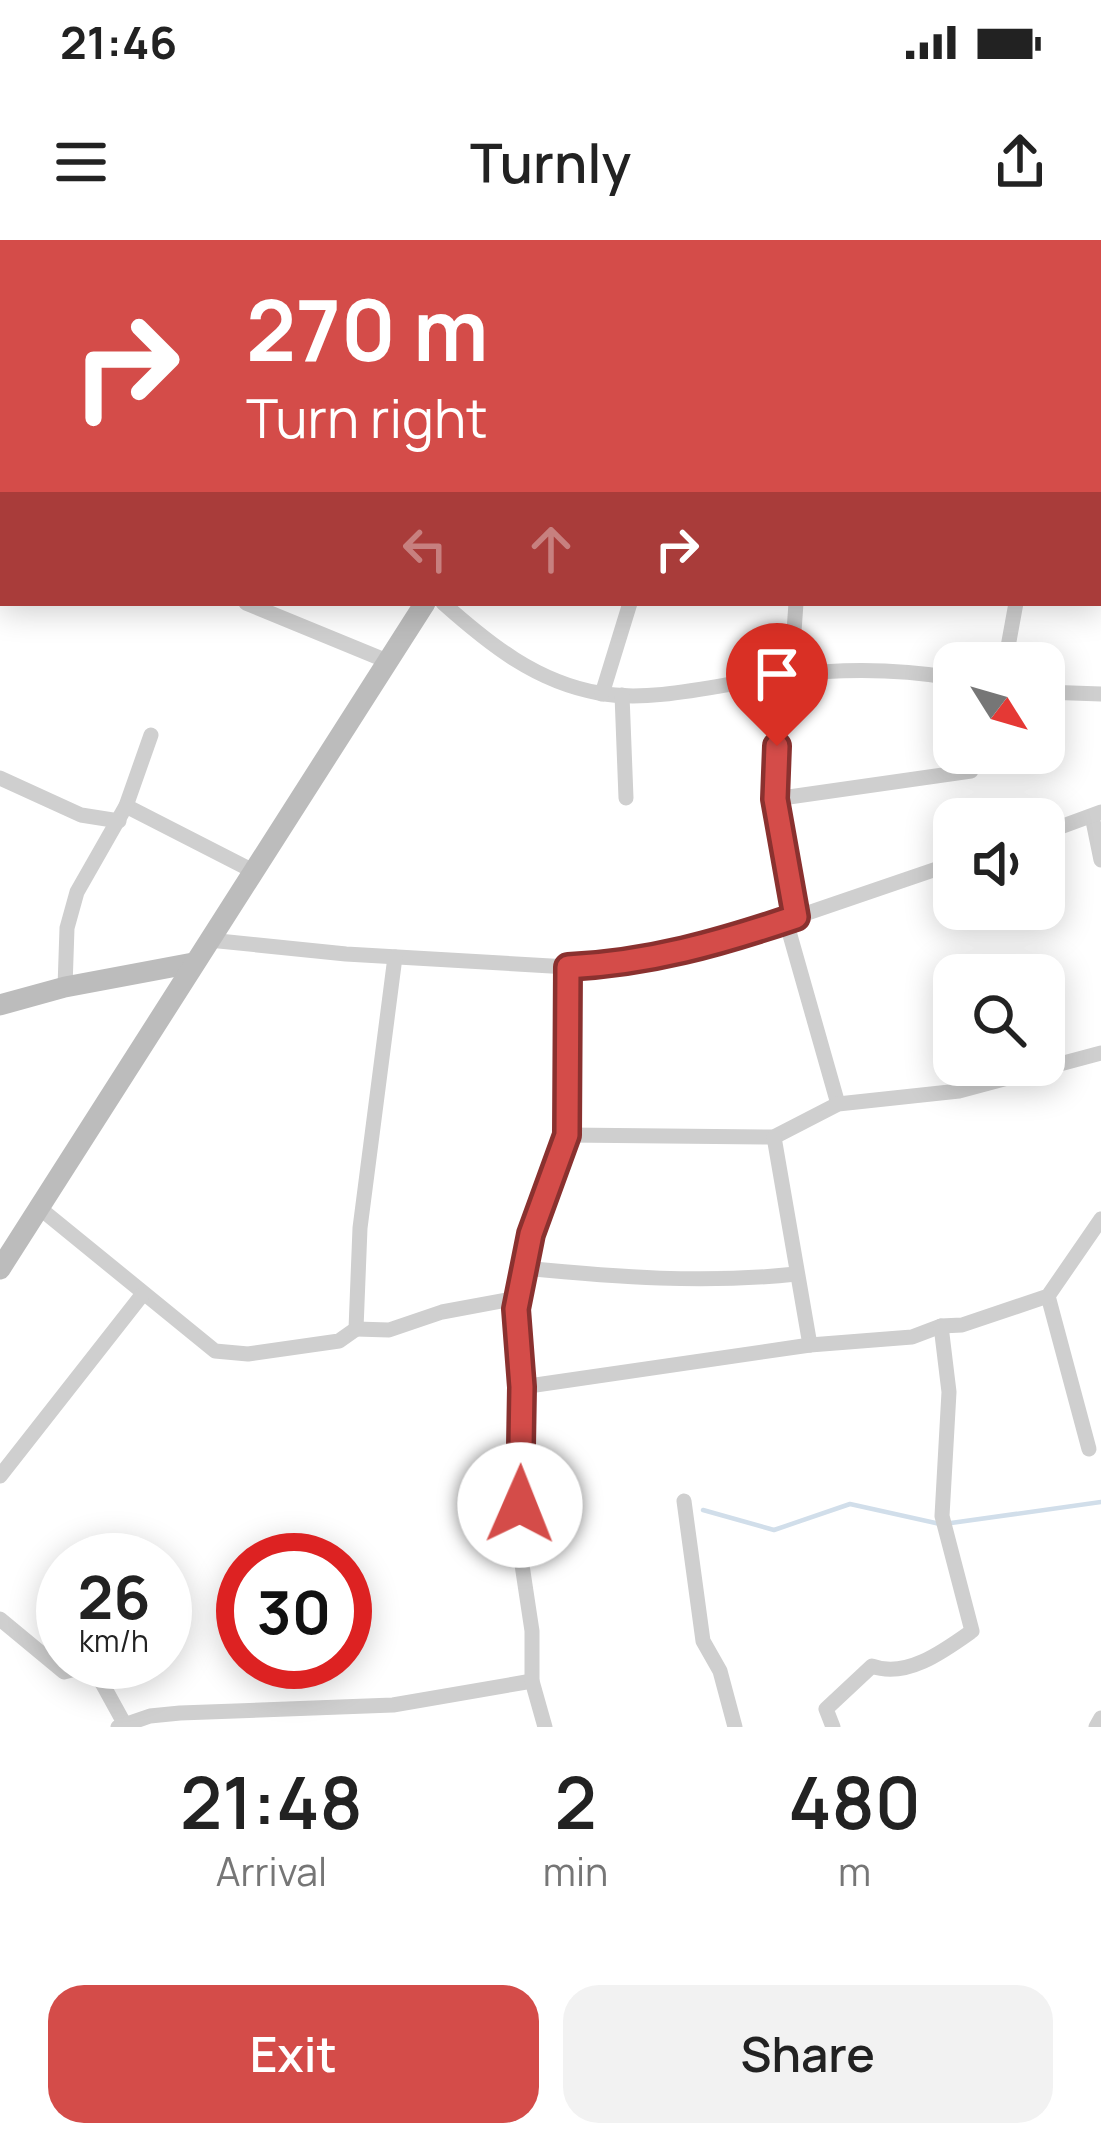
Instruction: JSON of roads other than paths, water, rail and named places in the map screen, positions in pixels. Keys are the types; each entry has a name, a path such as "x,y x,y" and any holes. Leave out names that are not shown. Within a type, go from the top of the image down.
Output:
{"main road":[{"path":"0,1269 423,606"},
{"path":"0,1005 64,987 193,963"}],"street":[{"path":"253,606 387,661"},
{"path":"446,606 518,664 602,694 679,691 790,674 872,669 933,676"},
{"path":"602,694 629,606"},
{"path":"796,606 790,674 779,721 775,799 791,919 838,1104"},
{"path":"1009,642 1015,606"},
{"path":"1065,693 1101,694"},
{"path":"622,694 626,798"},
{"path":"64,987 68,928 77,892 123,813 151,735"},
{"path":"775,799 950,774"},
{"path":"0,778 81,815 123,813 253,871"},
{"path":"1065,825 1096,814 1101,860"},
{"path":"209,940 568,967 651,960 717,944 933,870"},
{"path":"356,1328 360,1228 395,957"},
{"path":"545,1727 532,1682 532,1631 520,1545 518,1298 531,1234 567,1135 568,967"},
{"path":"567,1135 774,1137 838,1104 959,1091 1101,1053"},
{"path":"774,1137 810,1345"},
{"path":"37,1206 214,1351 227,1355 339,1341 356,1328 381,1331 442,1312 518,1298"},
{"path":"522,1387 810,1345 912,1337 941,1326 962,1325 1048,1296 1101,1219"},
{"path":"524,1268 649,1281 796,1274"},
{"path":"0,1476 142,1294"},
{"path":"1048,1296 1089,1449"},
{"path":"833,1727 826,1709 872,1666 893,1673 971,1631 941,1510 950,1392 941,1326"},
{"path":"684,1501 703,1641 720,1670 735,1727"},
{"path":"0,1619 64,1672 87,1666 102,1683 121,1725 150,1716 223,1709 393,1705 532,1682"},
{"path":"1096,1727 1101,1718"}],"waterway":[{"path":"951,1523 1101,1502"},
{"path":"703,1510 774,1530 850,1504 940,1524"}]}
